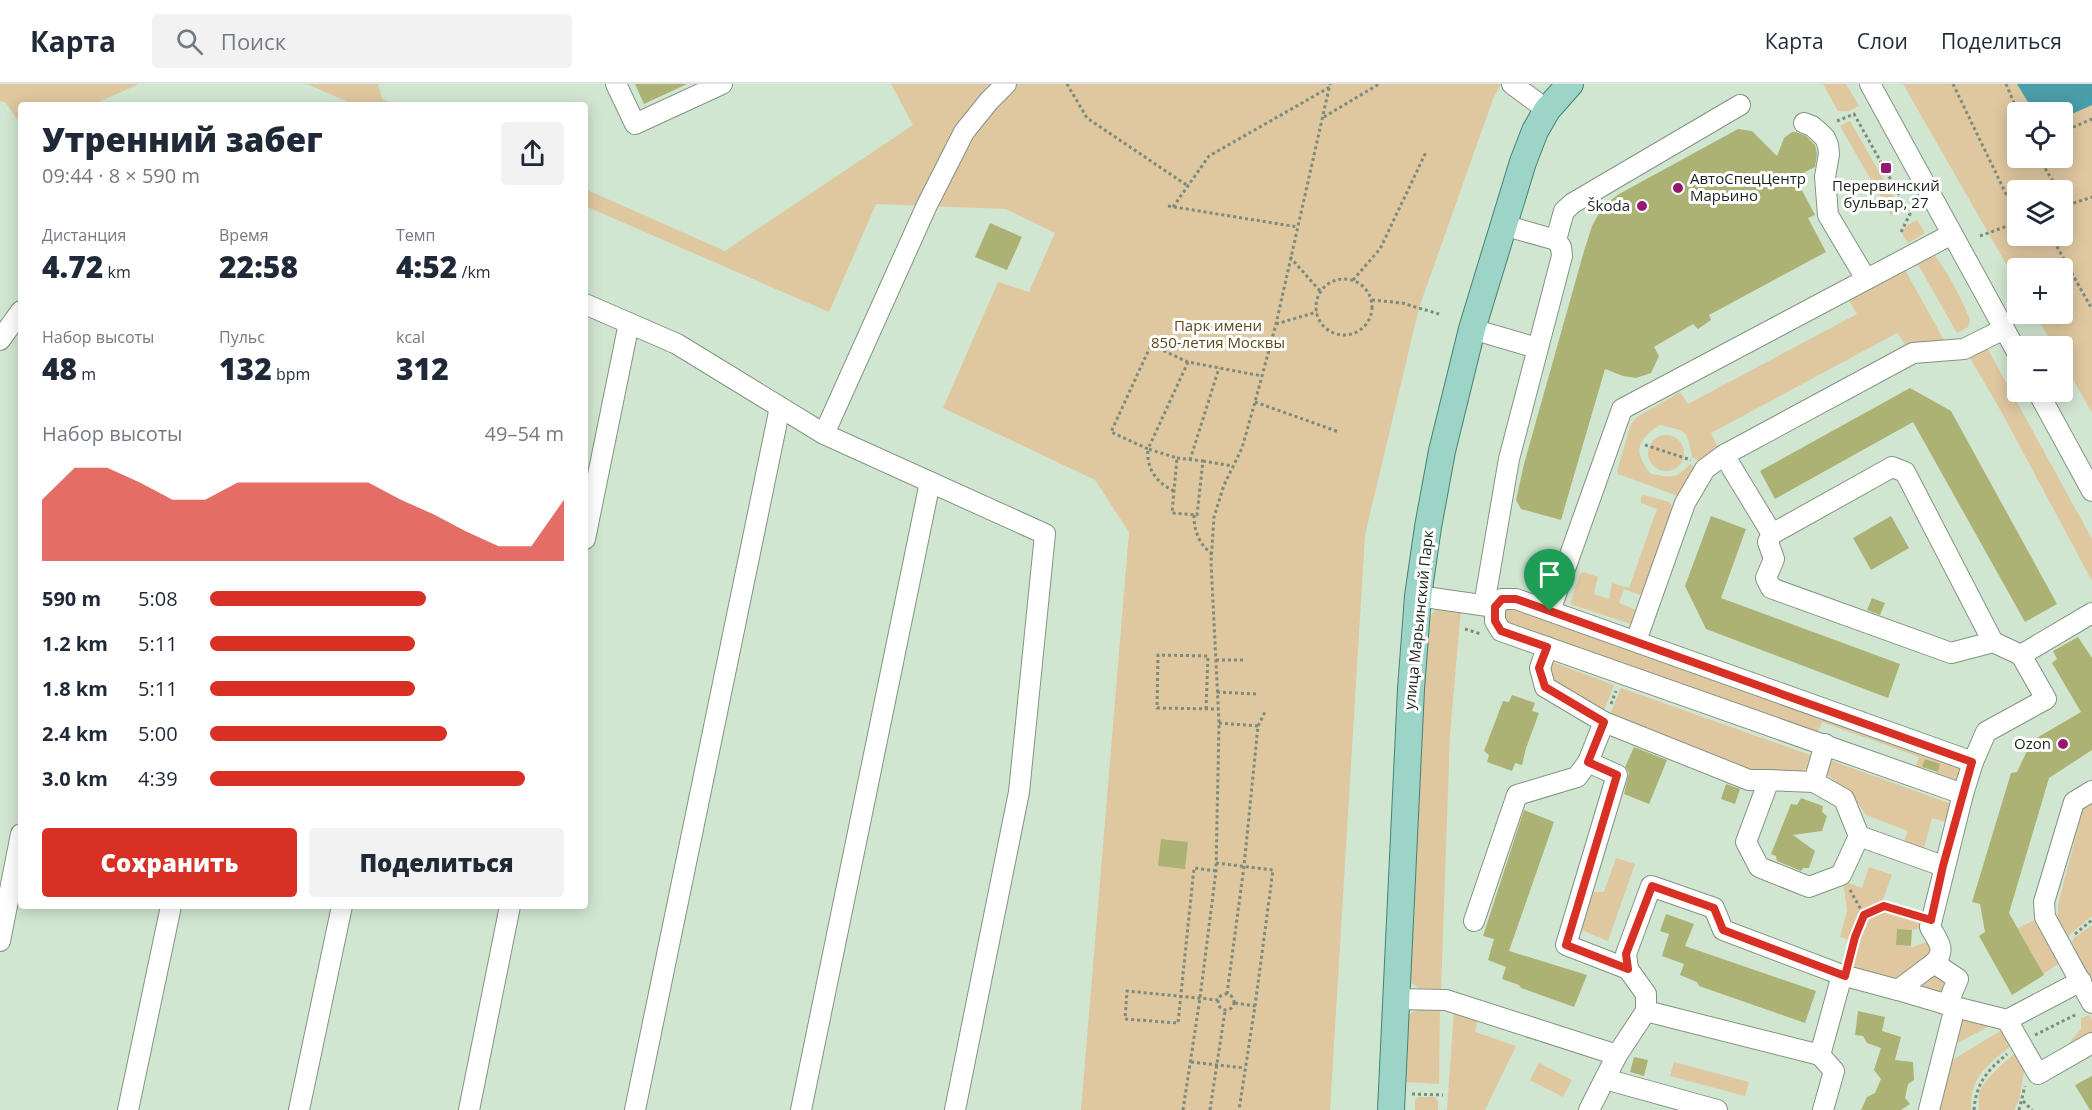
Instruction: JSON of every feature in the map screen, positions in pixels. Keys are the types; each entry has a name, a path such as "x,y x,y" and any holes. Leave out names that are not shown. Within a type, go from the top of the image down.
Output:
{"main road":[{"name":"улица Марьинский Парк","path":"1398,1102 1395,999 1411,689 1418,596 1428,527 1440,462 1472,329 1523,162 1535,131 1547,110 1570,84"}],"street":[{"path":"616,84 635,124 722,84"},
{"path":"824,434 927,205 964,132 1006,84"},
{"path":"1512,84 1547,110"},
{"path":"1870,84 2008,336"},
{"path":"1556,240 1564,211 1740,105"},
{"path":"1804,123 1819,132 1828,145 1829,154 1825,177 1828,215 1866,279"},
{"path":"1503,225 1556,240 1561,247 1562,256 1509,459 1489,606 1501,631 1963,794"},
{"path":"1550,611 1623,409 1952,234"},
{"path":"588,305 677,344 824,434 1045,534 1019,792 955,1110"},
{"path":"0,340 18,315"},
{"path":"588,524 629,323"},
{"path":"1472,329 1537,348"},
{"path":"1636,641 1685,503 1705,469 1724,455 1912,353 1964,349 2004,329"},
{"path":"2043,402 2092,491"},
{"path":"635,1110 780,407"},
{"path":"1724,455 1772,534"},
{"path":"1898,990 1940,957 1941,947 1930,927 1931,920 1943,866 1972,762 1986,732 2046,699 2021,655 1993,642 1905,472 1892,467 1772,534 1768,542 1774,559 1766,578 1771,588 1951,653 1993,642"},
{"path":"801,1110 930,482"},
{"path":"1418,596 1489,606 1502,599 1516,599 1972,762"},
{"path":"2021,655 2092,613"},
{"path":"1547,647 1539,668 1545,687 1604,722 1749,780 1769,780 1814,782 1844,800 1859,837 1842,875 1809,887 1759,867 1746,842 1769,780"},
{"path":"1474,921 1517,795 1577,777 1588,762 1604,722"},
{"path":"1814,782 1825,744"},
{"path":"1588,762 1617,775 1566,945 1628,969"},
{"path":"2092,791 2074,802 2043,902 2045,917 2092,1003"},
{"path":"1859,837 1943,866"},
{"path":"0,941 18,849"},
{"path":"1589,1110 1617,1055 1646,1011 1646,994 1628,969 1626,954 1652,886 1714,908 1723,930 1843,976 2007,1020 2080,981"},
{"path":"128,1110 170,909"},
{"path":"299,1110 341,909"},
{"path":"469,1110 509,909"},
{"path":"1929,1110 1958,979 1934,963"},
{"path":"1820,1055 1843,976"},
{"path":"1395,999 1446,1000 1617,1055"},
{"path":"1646,1011 1820,1055 1834,1071 1823,1110"},
{"path":"2007,1020 2038,1074 2092,1043"},
{"path":"1605,1079 1717,1110"}],"path":[{"path":"1067,84 1087,118 1188,186"},
{"path":"1324,117 1379,84"},
{"path":"1953,84 2007,195"},
{"path":"2006,84 2014,102"},
{"path":"1173,207 1209,156 1330,86"},
{"path":"1183,1110 1216,871 1219,723 1212,554 1214,517 1242,448 1276,324 1330,86"},
{"path":"1837,121 1854,114 1910,214 1901,232"},
{"path":"2073,127 2092,119"},
{"path":"1352,280 1380,249 1426,152"},
{"path":"2073,203 2092,197"},
{"path":"1168,206 1298,227"},
{"path":"1980,236 2007,226"},
{"path":"2057,246 2092,309"},
{"path":"1290,257 1321,292"},
{"path":"1352,280 1366,290 1371,300 1371,315 1367,323 1354,334 1336,335 1322,325 1317,312 1317,300 1321,292 1335,281 1352,280"},
{"path":"1371,300 1402,303 1439,314"},
{"path":"1276,324 1317,312"},
{"path":"1233,466 1177,459 1148,450 1111,432 1151,345 1188,362 1262,376"},
{"path":"1174,491 1163,486 1155,477 1149,466 1148,450 1188,362"},
{"path":"1190,460 1220,368"},
{"path":"1255,402 1339,432"},
{"path":"1645,445 1690,459 1705,469"},
{"path":"1177,459 1172,513 1194,515 1197,515 1203,461"},
{"path":"1194,515 1198,536 1203,546 1212,554"},
{"path":"1218,709 1156,708 1158,655 1208,656 1243,660"},
{"path":"1206,709 1208,656"},
{"path":"1218,692 1256,694"},
{"path":"1227,994 1244,866 1258,726 1265,712"},
{"path":"1219,723 1258,726"},
{"path":"1216,863 1273,870 1239,1110"},
{"path":"1216,871 1194,868 1182,996 1178,1023 1125,1018 1127,991 1182,996 1218,1000"},
{"path":"1842,875 1864,915"},
{"path":"1843,976 1864,915 1884,906 1931,920"},
{"path":"1227,994 1234,998 1235,1003 1233,1008 1225,1011 1220,1008 1218,1000 1221,995 1227,994"},
{"path":"1235,1003 1255,1006"},
{"path":"1210,1110 1225,1011"},
{"path":"1190,1062 1245,1068"},
{"path":"1398,1102 1443,1095"},
{"path":"2023,1101 2032,1110"}],"green space":[{"path":"0,84 139,84 99,102 18,102 18,121 6,103 0,101"},
{"path":"307,84 378,84 382,99 389,102 348,102"},
{"name":"Парк имени 850-летия Москвы","path":"891,84 1501,84 1493,99 1419,308 1365,535 1330,1110 1081,1110 1129,532 1095,480 943,408 998,282 1029,292 1055,233 1006,209 876,204 829,312 588,207 588,190 725,251 913,125"},
{"path":"1823,84 1846,84 1859,106 1849,111 1838,111"},
{"path":"1903,84 2092,84 2092,413 2073,380 2073,336 2048,336 2041,324 2073,324 2073,258 2007,258 2007,266"},
{"path":"1850,121 1901,210 1891,215 1840,126"},
{"path":"1917,220 1925,233 1908,243 1901,232"},
{"path":"1931,253 1947,274 1970,320 1968,327 1957,333 1916,261"},
{"path":"1904,268 1944,340 1906,345 1897,333 1711,433 1718,447 1717,451 1701,462 1692,457 1689,441 1684,433 1659,425 1642,442 1641,459 1651,474 1677,475 1690,464 1697,468 1678,496 1618,474 1631,424 1637,417 1680,392 1688,404 1857,314 1849,300"},
{"path":"1985,344 2007,384 2007,402 2017,402 2092,539 2092,581 2001,411 1966,351"},
{"path":"1666,435 1678,441 1684,453 1678,465 1666,471 1654,465 1648,453 1654,441"},
{"path":"1644,495 1669,502 1674,509 1647,593 1640,595 1624,589 1619,603 1639,611 1634,625 1570,604 1580,574 1584,572 1598,577 1594,594 1609,599 1612,583 1629,588 1657,509 1641,503 1641,497"},
{"path":"1508,603 1964,764 1956,786 1935,778 1940,765 1926,759 1920,772 1914,771 1919,757 1822,722 1816,735 1509,629 1499,612"},
{"path":"1440,608 1461,609 1450,734 1441,991 1422,990 1408,981 1409,894 1429,618 1434,611"},
{"path":"1549,661 1614,685 1603,714 1549,684"},
{"path":"1621,688 1813,756 1810,767 1798,772 1744,770 1609,716"},
{"path":"1832,761 1952,804 1946,822 1932,818 1923,852 1903,844 1908,831 1866,815 1851,793 1825,773 1828,762"},
{"path":"2092,800 2092,916 2068,936 2058,918 2058,905 2083,808"},
{"path":"1616,858 1635,864 1608,941 1574,927 1585,892 1604,892"},
{"path":"1869,867 1892,875 1882,902 1897,908 1894,911 1923,923 1924,928 1912,930 1896,945 1913,947 1929,941 1933,948 1930,957 1897,979 1849,968 1858,943 1840,937 1847,911 1843,881 1862,888"},
{"path":"2037,919 2059,961 2043,974 2018,928"},
{"path":"2092,925 2092,978 2088,977 2072,942"},
{"path":"1936,975 1949,980 1948,995 1917,987"},
{"path":"1422,1009 1440,1009 1439,1084 1404,1082 1407,1017 1412,1012"},
{"path":"1454,1011 1478,1019 1475,1032 1516,1046 1485,1110 1447,1110"},
{"path":"1960,1015 1997,1022 1952,1046"},
{"path":"2089,1015 2092,1020 2092,1035 2071,1046 2069,1043 2081,1029 2081,1018"},
{"path":"2005,1028 2014,1043 1983,1071 1974,1087 1971,1110 1935,1110 1949,1062"},
{"path":"2019,1050 2026,1061 2019,1100 2014,1110 1979,1110 1979,1095 1985,1083"},
{"path":"1674,1062 1749,1082 1745,1096 1670,1076"},
{"path":"1539,1063 1572,1080 1563,1097 1530,1080"},
{"path":"1418,1097 1435,1097 1438,1110 1415,1110 1415,1100"}],"water":[{"path":"2017,84 2092,84 2092,105 2073,114 2073,102 2028,102"}],"building":[{"path":"635,84 687,84 644,104"},
{"path":"1738,129 1752,131 1777,156 1784,138 1792,132 1806,136 1815,145 1817,154 1815,167 1795,177 1815,215 1808,218 1826,252 1709,315 1711,320 1698,329 1693,324 1654,347 1659,356 1651,373 1636,378 1605,369 1561,520 1521,509 1516,500 1524,464 1584,251 1592,226 1603,206 1619,194"},
{"path":"990,223 1022,237 1007,270 975,257"},
{"path":"1910,388 1951,411 2057,604 2025,622 1913,422 1775,499 1760,471"},
{"path":"1711,516 1746,529 1721,598 1900,664 1888,698 1706,629 1685,586"},
{"path":"1891,516 1909,548 1871,570 1853,538"},
{"path":"1872,598 1885,603 1880,615 1867,610"},
{"path":"2078,637 2092,658 2092,750 2049,778 2009,913 2044,975 2012,995 1979,936 1985,932 1980,904 1972,902 2011,773 2017,772 2027,751 2023,746 2081,712 2052,663 2057,659 2053,651"},
{"path":"1512,695 1535,703 1532,711 1539,713 1522,765 1515,763 1512,771 1487,762 1489,755 1484,751 1503,701 1509,702"},
{"path":"1634,747 1667,760 1649,804 1624,794 1629,773 1625,767"},
{"path":"1925,759 1940,764 1938,772 1922,767"},
{"path":"1726,784 1740,789 1735,804 1721,799"},
{"path":"1801,798 1823,806 1822,812 1827,816 1822,831 1793,835 1815,851 1809,868 1803,868 1801,871 1777,861 1776,856 1771,854 1791,804 1797,805"},
{"path":"1524,810 1554,822 1509,951 1587,975 1574,1007 1502,979 1506,967 1488,960 1494,939 1483,936"},
{"path":"1161,839 1188,842 1185,869 1158,866"},
{"path":"1666,914 1694,924 1685,946 1816,991 1805,1023 1699,986 1697,982 1680,975 1684,964 1662,956 1669,934 1660,931"},
{"path":"1897,929 1912,930 1911,946 1896,945"},
{"path":"1858,1011 1885,1017 1882,1031 1901,1037 1895,1060 1913,1062 1914,1080 1908,1084 1905,1098 1910,1104 1901,1110 1861,1110 1867,1097 1875,1093 1881,1079 1874,1070 1881,1048 1867,1043 1863,1036 1855,1035"},
{"path":"1634,1057 1648,1060 1644,1076 1630,1072"},
{"path":"2092,1076 2092,1110 2090,1110 2075,1085"}],"place":[{"name":"Перервинский бульвар, 27","path":"1886,168"},
{"name":"АвтоСпецЦентр Марьино","path":"1678,188"},
{"name":"Škoda","path":"1642,206"},
{"name":"Ozon","path":"2063,744"}],"route":[{"path":"1502,599 1516,599 1550,611 1972,762 1943,866 1931,920 1884,906 1864,915 1855,937 1845,976 1723,930 1714,908 1652,886 1626,954 1628,969 1566,945 1617,775 1588,762 1604,722 1563,700 1545,687 1539,668 1547,647 1501,631 1495,621 1495,607 1502,599"}]}
